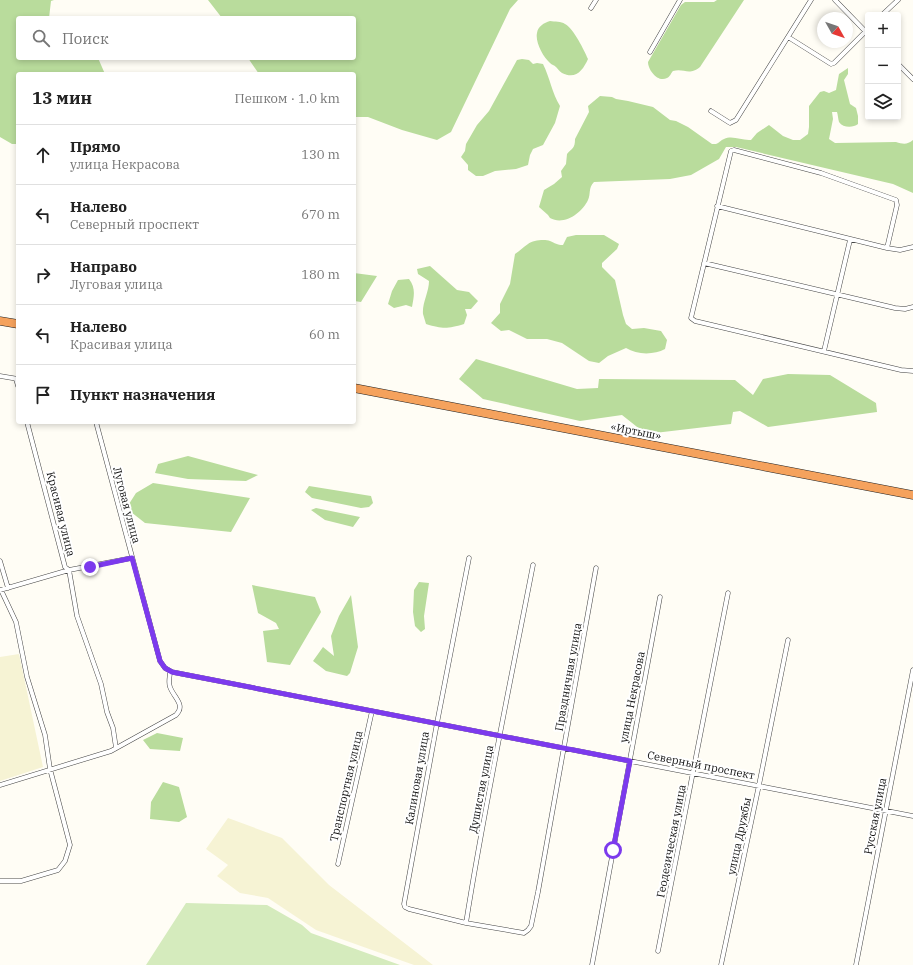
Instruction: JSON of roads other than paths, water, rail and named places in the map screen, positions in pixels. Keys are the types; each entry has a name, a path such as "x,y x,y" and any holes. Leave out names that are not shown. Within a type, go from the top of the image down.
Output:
{"highway":[{"path":"0,321 16,324"},
{"name":"«Иртыш»","path":"356,388 913,495"}],"street":[{"path":"591,8 596,0"},
{"path":"650,52 680,0"},
{"path":"711,111 730,123 733,123 736,120 811,0"},
{"path":"835,0 865,29"},
{"path":"885,12 898,0"},
{"path":"788,37 831,64 834,63 865,33"},
{"path":"901,67 913,79"},
{"path":"886,248 897,205 896,200 822,173 734,150 731,151 729,154 691,318 901,370 913,371"},
{"path":"717,206 886,248 900,250 913,247"},
{"path":"824,351 850,240"},
{"path":"704,263 895,308 905,309 913,307"},
{"path":"0,376 16,379"},
{"name":"Красивая улица","path":"28,424 65,567 69,570 132,558"},
{"name":"Луговая улица","path":"97,424 160,661"},
{"name":"Калиновая улица","path":"466,923 405,907 404,904 469,558"},
{"path":"0,561 8,588"},
{"name":"Душистая улица","path":"466,923 478,849 533,565"},
{"name":"Праздничная улица","path":"466,923 524,933 531,926 596,568"},
{"path":"0,881 21,881 58,870 65,861 70,845 50,769 45,735 27,677 16,622 1,590 69,570 77,616 101,684 107,712 113,728 116,748"},
{"name":"Геодезическая улица","path":"658,951 728,593"},
{"name":"улица Некрасова","path":"592,965 660,597"},
{"name":"улица Дружбы","path":"720,965 759,785 788,640"},
{"name":"Северный проспект","path":"160,661 165,668 179,675 759,785 913,816"},
{"name":"Русская улица","path":"856,965 913,670"},
{"path":"0,785 111,751 171,718 179,712 180,705 170,688 170,671"},
{"name":"Транспортная улица","path":"338,864 372,711"}]}
